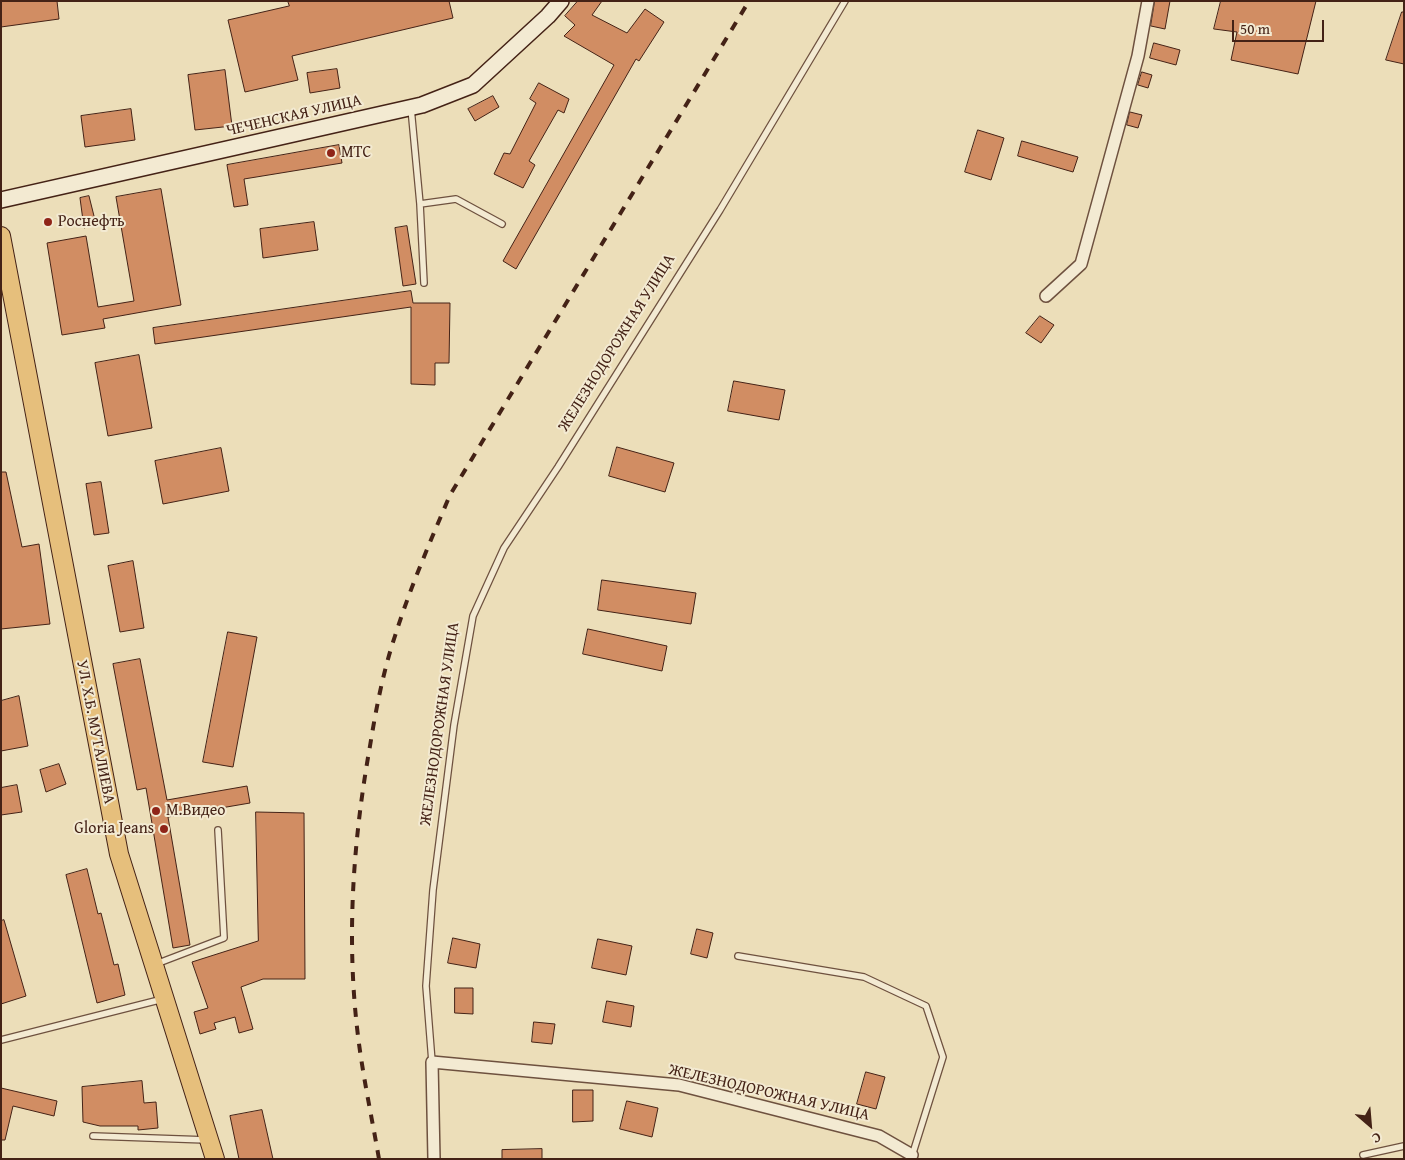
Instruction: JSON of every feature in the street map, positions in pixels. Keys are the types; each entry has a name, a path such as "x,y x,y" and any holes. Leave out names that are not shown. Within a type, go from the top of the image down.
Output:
{"main road":[{"name":"ЧЕЧЕНСКАЯ УЛИЦА","path":"1,200 411,108 473,85 548,16 561,1"},
{"name":"УЛ. Х.Б. МУТАЛИЕВА","path":"1,236 119,854 215,1159"}],"street":[{"path":"1046,296 1081,264 1138,56 1148,1"},
{"name":"ЖЕЛЕЗНОДОРОЖНАЯ УЛИЦА","path":"432,1062 679,1085 878,1136 912,1157"},
{"path":"432,1062 434,1159"}],"lane":[{"name":"ЖЕЛЕЗНОДОРОЖНАЯ УЛИЦА","path":"432,1062 426,986 434,890 454,725 473,616 504,548 558,467 720,210 845,1"},
{"path":"411,108 420,204 424,284"},
{"path":"420,204 456,199 502,224"},
{"path":"154,965 224,938 218,830"},
{"path":"738,956 864,977 926,1006 943,1057 912,1157"},
{"path":"1,1040 165,999"},
{"path":"93,1136 209,1140"},
{"path":"1363,1155 1404,1146"}],"building":[{"path":"1,1 57,1 59,19 1,27"},
{"path":"288,1 449,1 453,18 292,56 298,80 245,92 228,20 289,6"},
{"path":"578,1 602,1 592,15 627,33 645,9 664,22 639,61 636,59 516,269 503,261 614,65 564,36 575,25 565,16"},
{"path":"1155,1 1170,1 1165,29 1151,26"},
{"path":"1221,1 1316,1 1298,74 1231,60 1237,32 1214,29"},
{"path":"1402,12 1404,12 1404,64 1386,60"},
{"path":"1154,43 1180,50 1176,65 1150,58"},
{"path":"337,69 340,88 310,93 307,73"},
{"path":"225,70 232,126 195,130 188,75"},
{"path":"1142,72 1152,75 1148,88 1138,85"},
{"path":"539,83 569,99 564,113 558,110 529,161 535,165 523,188 494,174 504,153 510,154 536,103 530,99"},
{"path":"493,96 499,107 475,121 468,109"},
{"path":"131,109 135,140 85,147 81,116"},
{"path":"1130,112 1142,115 1138,128 1127,125"},
{"path":"978,130 1004,138 991,180 965,172"},
{"path":"1022,141 1078,157 1073,172 1018,156"},
{"path":"339,145 342,163 244,179 248,205 234,207 227,165"},
{"path":"161,189 181,305 103,319 105,328 62,335 47,243 86,236 98,307 134,301 116,197"},
{"path":"89,196 96,224 84,228 80,198"},
{"path":"314,222 318,250 263,258 260,229"},
{"path":"407,226 416,284 403,286 395,228"},
{"path":"411,291 413,303 450,303 449,363 435,363 435,385 411,384 411,307 155,344 153,328"},
{"path":"1040,316 1054,325 1041,343 1026,333"},
{"path":"139,355 152,428 108,436 95,363"},
{"path":"734,381 785,390 779,420 728,411"},
{"path":"617,447 674,463 665,492 609,476"},
{"path":"221,448 229,491 163,504 155,461"},
{"path":"1,472 6,472 22,547 39,544 50,624 1,629"},
{"path":"101,482 109,533 94,535 86,484"},
{"path":"133,561 144,628 120,632 108,566"},
{"path":"602,580 696,593 691,624 598,610"},
{"path":"588,629 667,646 662,671 583,654"},
{"path":"228,632 257,637 233,767 203,762"},
{"path":"140,659 167,800 247,786 250,803 168,817 190,945 173,948 146,788 137,790 113,664"},
{"path":"19,696 28,746 1,751 1,701"},
{"path":"59,764 66,784 46,792 40,770"},
{"path":"17,785 22,812 1,815 1,788"},
{"path":"256,812 304,813 305,979 263,979 241,987 253,1029 239,1033 235,1017 214,1023 216,1029 200,1034 194,1012 208,1008 192,962 258,941"},
{"path":"87,869 98,914 101,913 114,965 118,964 125,995 97,1003 66,875"},
{"path":"4,920 26,996 1,1004 1,921"},
{"path":"697,929 713,933 707,958 691,954"},
{"path":"453,938 480,944 476,968 448,963"},
{"path":"598,939 632,946 626,975 592,968"},
{"path":"455,988 473,988 473,1014 455,1013"},
{"path":"607,1001 634,1006 631,1027 603,1022"},
{"path":"534,1022 555,1024 552,1044 532,1042"},
{"path":"866,1072 885,1077 876,1109 857,1104"},
{"path":"142,1081 144,1103 156,1102 158,1128 138,1130 138,1126 100,1126 83,1122 82,1087"},
{"path":"1,1088 57,1101 54,1116 13,1106 5,1140 1,1140"},
{"path":"573,1090 593,1090 593,1121 573,1122"},
{"path":"627,1101 658,1108 652,1137 620,1129"},
{"path":"262,1110 273,1159 239,1159 230,1116"},
{"path":"542,1149 542,1159 502,1159 502,1150"}],"railway":[{"path":"379,1159 362,1067 354,1000 352,963 353,890 364,782 380,691 395,636 414,583 450,495 749,1"}],"place":[{"name":"МТС","path":"331,153"},
{"name":"Роснефть","path":"48,222"},
{"name":"М.Видео","path":"156,811"},
{"name":"Gloria Jeans","path":"164,829"}]}
